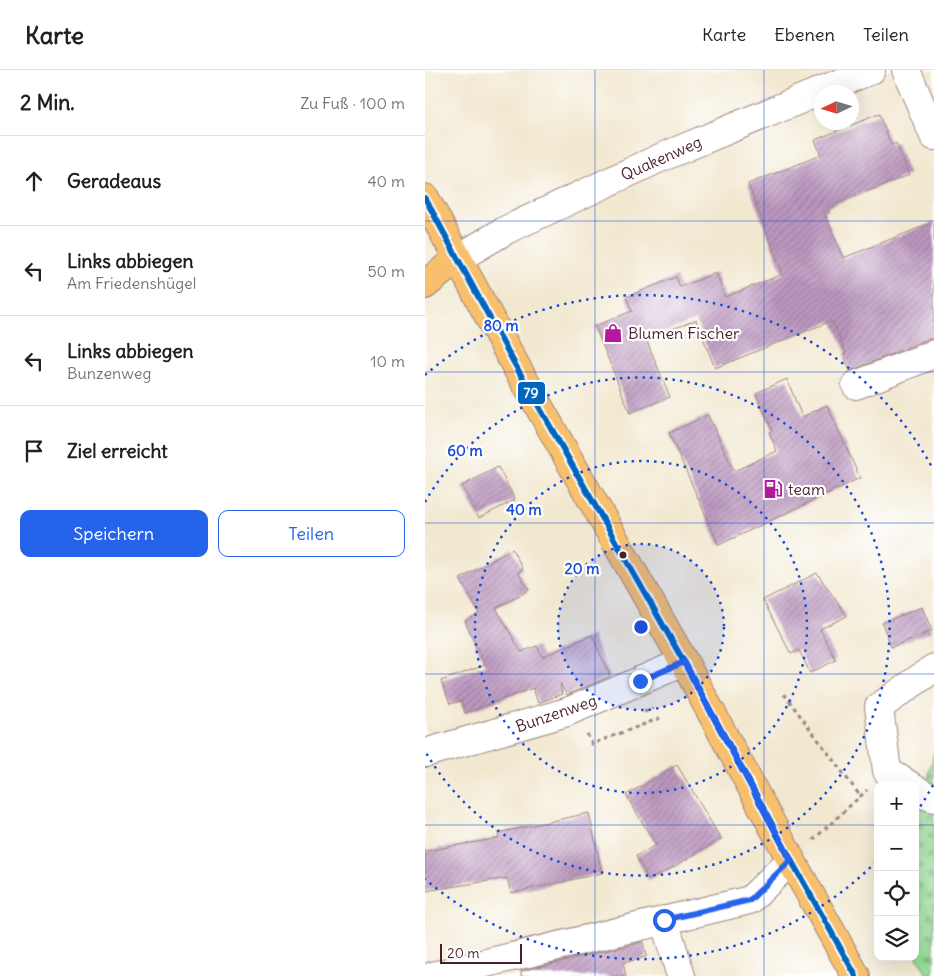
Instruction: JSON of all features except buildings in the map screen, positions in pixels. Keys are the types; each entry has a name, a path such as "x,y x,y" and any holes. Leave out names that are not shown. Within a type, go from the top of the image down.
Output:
{"main road":[{"path":"425,198 513,361 684,662 856,976"},
{"path":"425,285 457,259"}],"street":[{"name":"Quakenweg","path":"457,259 506,230 659,158 871,70"},
{"path":"906,70 934,136"},
{"path":"856,385 934,354"},
{"name":"Bunzenweg","path":"425,753 567,712 684,662"},
{"path":"898,778 879,707 934,668"},
{"path":"919,791 934,798"},
{"path":"432,976 750,900 791,860"},
{"path":"664,920 681,976"}],"path":[{"path":"784,694 861,796"},
{"path":"636,715 653,709"},
{"path":"595,730 587,733 592,744 663,718"},
{"path":"791,860 861,796 898,778"}],"green space":[{"path":"934,752 934,976 928,976 919,961 919,819"}],"transit line":[{"name":"79","path":"425,198 513,361 684,662 856,976"}],"place":[{"name":"Blumen Fischer","path":"613,333"},
{"name":"team","path":"773,489"}],"route":[{"path":"640,681 684,662 791,860 750,900 664,920"}]}
